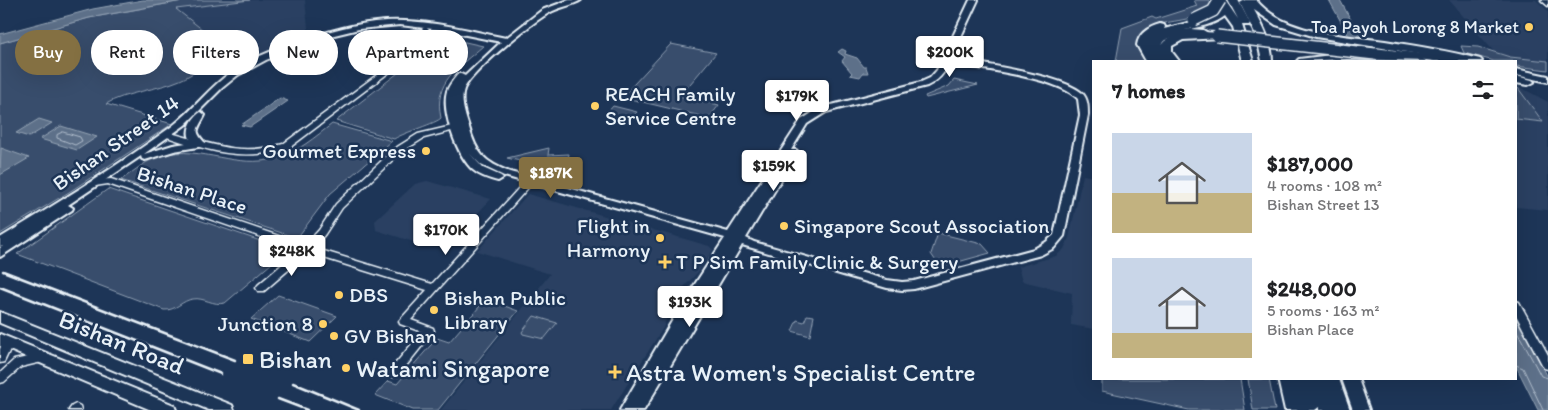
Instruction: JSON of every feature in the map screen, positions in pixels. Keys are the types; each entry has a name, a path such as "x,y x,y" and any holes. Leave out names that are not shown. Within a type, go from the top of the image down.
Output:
{"highway":[{"path":"1244,0 1258,27 1269,58"},
{"path":"1251,0 1264,13 1287,25 1316,34 1343,38 1374,51 1415,60"},
{"path":"1157,60 1145,53 1142,44 1144,37 1149,32 1160,27 1194,20 1210,14 1223,1"},
{"path":"1223,1 1238,27 1246,58"},
{"path":"1159,60 1153,43 1157,36 1168,30 1213,21 1222,12 1223,1"},
{"path":"1223,1 1248,29 1255,48 1257,60"},
{"path":"1173,60 1166,49 1166,45 1173,39 1216,35 1466,60"},
{"path":"1310,60 1374,51 1428,60"},
{"path":"1297,380 1306,405"},
{"path":"1306,405 1307,380"},
{"path":"1320,380 1335,407"},
{"path":"1331,380 1335,407"}],"main road":[{"path":"1159,60 1158,44 1168,35 1180,33 1216,35"},
{"path":"1374,51 1449,60"},
{"path":"1517,72 1548,79"},
{"path":"1520,80 1548,86"},
{"name":"Bishan Road","path":"0,317 226,410"},
{"name":"Bishan Road","path":"4,342 168,410"},
{"path":"1287,380 1306,405"},
{"path":"1350,380 1360,409"}],"street":[{"path":"530,184 491,168 475,155 469,146 458,101 464,81 504,42 540,11 565,0"},
{"path":"578,0 546,11 461,75 453,87 450,102 460,146 476,168 501,179 530,184 887,284 914,285 1037,252 1057,240 1084,115 1083,100 1074,90 1053,82 950,61"},
{"path":"626,410 737,241 809,126 816,120 833,112 931,86 944,78 974,0"},
{"path":"950,61 980,0"},
{"path":"1544,0 1548,4"},
{"name":"Bishan Street 14","path":"349,30 373,25 400,23 444,30"},
{"name":"Bishan Street 14","path":"0,243 201,115 241,74 255,65 282,53 363,29 394,26 444,30"},
{"name":"Bishan Street 14","path":"0,253 145,157 171,135 218,86 235,73 258,60 290,47 329,34 348,30"},
{"name":"Bishan Street 14","path":"468,35 504,42"},
{"path":"171,135 242,154 271,152 286,146 382,75"},
{"path":"201,115 192,132 193,138 201,144"},
{"path":"261,288 322,232 350,193 397,151 421,136 456,127"},
{"path":"145,157 173,148 201,144"},
{"name":"Bishan Place","path":"95,183 108,181 340,259 343,262 432,290"},
{"path":"394,373 429,333 429,330 404,322 464,254 530,184"},
{"path":"637,410 737,241"},
{"path":"1517,307 1548,365"},
{"path":"0,359 4,342"},
{"path":"0,378 18,363 43,358"}],"shaded area":[{"path":"188,0 250,0 176,9 203,30 173,30 173,75 189,75 180,80 106,104 172,124 69,192 0,234 0,43 15,39 15,75 81,75 81,30 46,30 89,18"},
{"path":"250,0 305,0 308,30 269,30 269,51 259,55 259,30 202,30 175,9"},
{"path":"1194,0 1209,0 1214,6 1201,14 1187,19 1153,26 1141,34 1138,47 1147,60 1116,60 1122,28 1152,17 1156,19 1197,6"},
{"path":"1449,0 1536,0 1548,11 1548,61 1496,54"},
{"path":"468,43 483,46 468,59"},
{"path":"671,44 716,53 680,96 719,105 709,118 622,97"},
{"path":"1461,46 1478,47 1510,57 1548,61 1548,70 1517,66 1517,60 1490,60 1464,53"},
{"path":"395,75 451,75 444,85 441,94 439,105 441,118 394,139 336,121"},
{"path":"954,80 978,85 926,98 925,96 949,86"},
{"path":"1517,86 1548,102 1548,210 1517,207"},
{"path":"1517,88 1518,88 1543,122 1517,119"},
{"path":"613,106 637,112 630,120 606,114"},
{"path":"332,124 392,141 330,194 297,238 121,180 152,159 177,153 192,153 247,161 277,158 299,148"},
{"path":"549,148 548,155 569,154 568,159 556,172 541,166 507,158"},
{"path":"1083,175 1092,177 1092,329 1071,325 1072,293 1022,281 1018,267 1056,256 1064,249 1069,238"},
{"path":"427,181 491,199 451,241 430,247 376,230 375,221 415,184"},
{"path":"108,189 284,249 285,252 225,303 193,299 168,310 17,254"},
{"path":"528,194 709,246 713,250 699,271 680,291 672,303 663,328 611,410 441,410 550,274 477,251"},
{"path":"938,233 982,244 990,253 940,267 931,254"},
{"path":"278,295 337,316 310,342 251,319"},
{"path":"486,299 518,311 438,410 413,410 375,395 388,381 397,384 437,338 449,342"},
{"path":"807,315 814,316 810,336 792,331 797,320 804,322"},
{"path":"534,316 557,323 544,339 523,334 522,332"},
{"path":"1102,380 1240,380 1245,410 1189,410 1102,391"},
{"path":"1248,380 1269,380 1275,410 1253,410"}],"water":[{"path":"143,0 187,0 89,18 46,30 15,30 15,39 0,43 0,34 93,9"},
{"path":"1329,0 1340,0 1371,60 1359,60 1351,40"},
{"path":"842,49 846,51 845,54 857,58 866,67 868,73 863,73 860,77 850,75 852,73 842,61 845,57 838,52"},
{"path":"280,98 288,101 250,127 241,125"},
{"path":"39,119 52,123 29,137 16,133"},
{"path":"61,126 97,137 77,150 40,139"},
{"path":"1,148 29,158 0,175"},
{"path":"1517,320 1548,377 1548,410 1538,410 1517,368"}],"railway":[{"path":"3,271 235,360"},
{"path":"0,287 221,374"},
{"path":"293,383 359,410"},
{"path":"278,399 307,410"}],"place":[{"name":"Toa Payoh Lorong 8 Market","path":"1529,27"},
{"name":"REACH Family Service Centre","path":"595,106"},
{"name":"Gourmet Express","path":"426,151"},
{"name":"Singapore Scout Association","path":"784,226"},
{"name":"Flight in Harmony","path":"660,238"},
{"name":"T P Sim Family Clinic & Surgery","path":"665,262"},
{"name":"DBS","path":"339,295"},
{"name":"Bishan Public Library","path":"434,310"},
{"name":"Junction 8","path":"323,324"},
{"name":"GV Bishan","path":"334,336"},
{"name":"Bishan","path":"248,359"},
{"name":"Watami Singapore","path":"346,368"},
{"name":"Astra Women's Specialist Centre","path":"615,372"}]}
